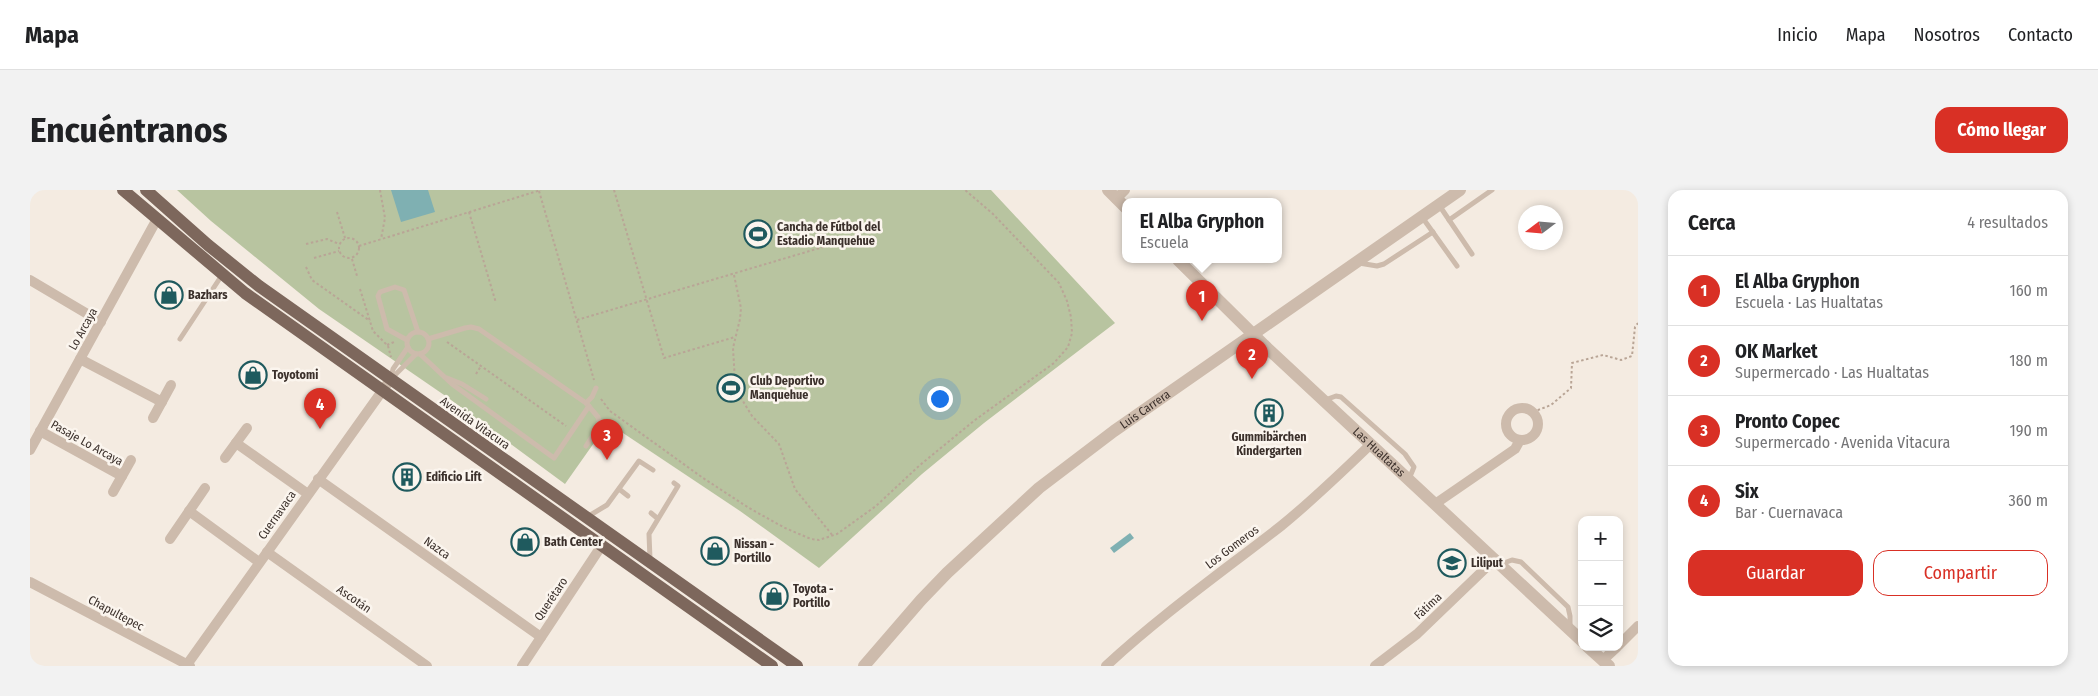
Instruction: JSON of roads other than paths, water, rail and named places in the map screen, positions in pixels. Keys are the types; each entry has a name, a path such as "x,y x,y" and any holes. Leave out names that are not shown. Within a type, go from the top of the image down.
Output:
{"main road":[{"name":"Avenida Vitacura","path":"123,190 222,275 261,305 384,381 650,562 797,666"},
{"name":"Avenida Vitacura","path":"146,190 232,266 602,546 772,666"}],"street":[{"name":"Luis Carrera","path":"864,666 947,573 1039,488 1114,431 1460,190"},
{"name":"Lo Arcaya","path":"30,450 157,219"},
{"name":"Las Hualtatas","path":"1181,263 1324,401 1578,637"},
{"path":"30,280 101,322"},
{"path":"80,359 162,402"},
{"name":"Cuernavaca","path":"188,665 308,494 384,381"},
{"path":"153,418 171,385"},
{"path":"1436,504 1515,449 1520,440 1530,438 1537,431 1538,421 1533,412 1523,408 1518,409 1509,416 1507,421 1508,431 1520,440"},
{"path":"225,458 247,428"},
{"name":"Pasaje Lo Arcaya","path":"40,431 122,476"},
{"path":"236,443 308,494"},
{"name":"Los Gomeros","path":"1106,666 1193,593 1282,525 1333,481 1371,444"},
{"name":"Pasaje Lo Arcaya","path":"113,492 131,460"},
{"name":"Nazca","path":"318,479 541,637"},
{"path":"170,539 205,488"},
{"path":"189,511 259,562"},
{"name":"Querétaro","path":"526,664 541,637 602,546"},
{"name":"Ascotán","path":"267,552 427,666"},
{"name":"Fátima","path":"1374,666 1417,634 1498,562"},
{"name":"Chapultepec","path":"30,582 188,665"},
{"path":"1623,641 1638,626"},
{"path":"1592,651 1606,663 1614,651"}],"lane":[{"path":"1449,220 1492,190"},
{"path":"1438,205 1472,254"},
{"path":"1421,217 1457,266"},
{"path":"1356,262 1377,266 1384,264 1433,232"},
{"path":"180,339 222,275"},
{"path":"407,340 386,328 378,296 380,292 396,287 404,290 418,332"},
{"path":"428,339 465,328 476,327 588,405 598,417 600,424 586,446"},
{"path":"418,332 424,334 428,339 428,348 384,381 408,347 407,340 411,334 418,332"},
{"path":"408,347 476,402 554,458 573,431 596,388"},
{"path":"442,375 462,384 486,399"},
{"path":"1324,401 1336,396 1341,397 1406,454 1414,467 1409,479"},
{"path":"586,518 608,505 639,461 653,470"},
{"path":"650,562 649,534 678,486 674,483"},
{"path":"619,490 628,496"},
{"path":"651,513 657,518"}],"water":[{"path":"391,190 428,190 435,212 401,222"},
{"path":"1130,533 1134,538 1114,553 1110,548"}],"place":[{"name":"Cancha de Fútbol del Estadio Manquehue","path":"758,234"},
{"name":"Bazhars","path":"169,295"},
{"name":"El Alba Gryphon","path":"1202,321"},
{"name":"Toyotomi","path":"253,375"},
{"name":"OK Market","path":"1252,379"},
{"name":"Club Deportivo Manquehue","path":"731,388"},
{"name":"Gummibärchen Kindergarten","path":"1269,413"},
{"name":"Six","path":"320,429"},
{"name":"Pronto Copec","path":"607,460"},
{"name":"Edificio Lift","path":"407,477"},
{"name":"Bath Center","path":"525,542"},
{"name":"Nissan - Portillo","path":"715,551"},
{"name":"Liliput","path":"1452,563"},
{"name":"Toyota - Portillo","path":"774,596"}]}
